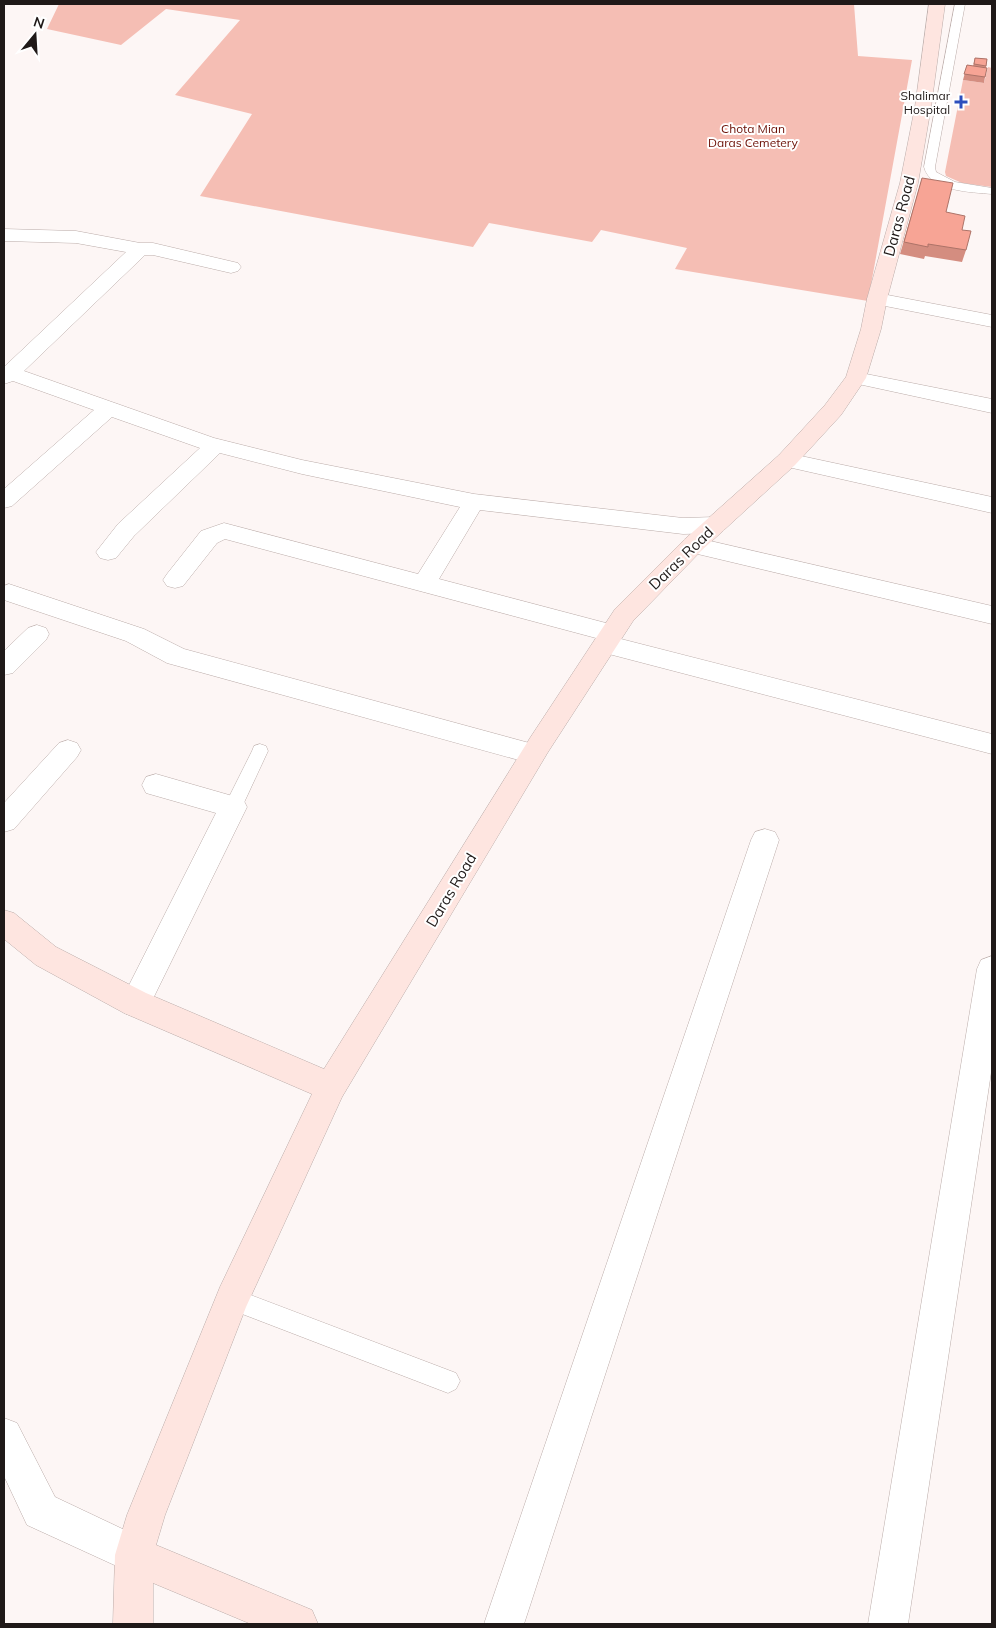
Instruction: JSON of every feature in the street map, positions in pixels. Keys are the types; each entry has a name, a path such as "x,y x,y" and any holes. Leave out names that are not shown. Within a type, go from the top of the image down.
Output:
{"street":[{"name":"Daras Road","path":"133,1624 134,1555 146,1515 232,1299 331,1087 533,754 624,615 715,525 787,460 833,410 856,378 871,329 876,299 909,183 923,107 937,4"},
{"path":"4,235 76,237 231,266"},
{"path":"140,249 7,375 109,408 215,446 302,467 474,502 683,526 715,525"},
{"path":"876,299 992,322"},
{"path":"856,378 992,406"},
{"path":"4,501 109,408"},
{"path":"108,552 126,530 215,446"},
{"path":"787,460 992,505"},
{"path":"424,584 474,502"},
{"path":"175,580 209,536 224,531 424,584 608,639 992,744"},
{"path":"694,545 992,615"},
{"path":"9,594 135,635 176,656 533,754"},
{"path":"4,666 37,634"},
{"path":"4,821 68,750"},
{"path":"135,1003 233,807 156,784"},
{"path":"504,1624 765,840"},
{"path":"4,922 46,956 135,1003 331,1087"},
{"path":"888,1624 992,969"},
{"path":"4,1436 41,1511 134,1555 298,1624"}],"lane":[{"path":"960,4 929,163 931,174 939,180 951,185 992,191"},
{"path":"233,807 260,751"},
{"path":"232,1299 448,1381"}],"green space":[{"name":"Chota Mian Daras Cemetery","path":"59,4 854,4 858,56 912,60 868,301 675,269 687,248 601,230 592,242 489,223 473,247 200,196 252,114 175,95 240,20 166,9 121,45 47,29"},
{"path":"988,67 992,68 992,187 962,183 946,176 945,172 963,80 984,83"}],"building":[{"path":"975,58 987,59 986,66 974,64"},
{"path":"967,65 987,68 985,77 964,74"},
{"path":"922,178 953,183 946,212 965,216 962,230 971,231 966,250 928,244 928,247 904,242"}],"place":[{"name":"Shalimar Hospital","path":"961,102"}]}
